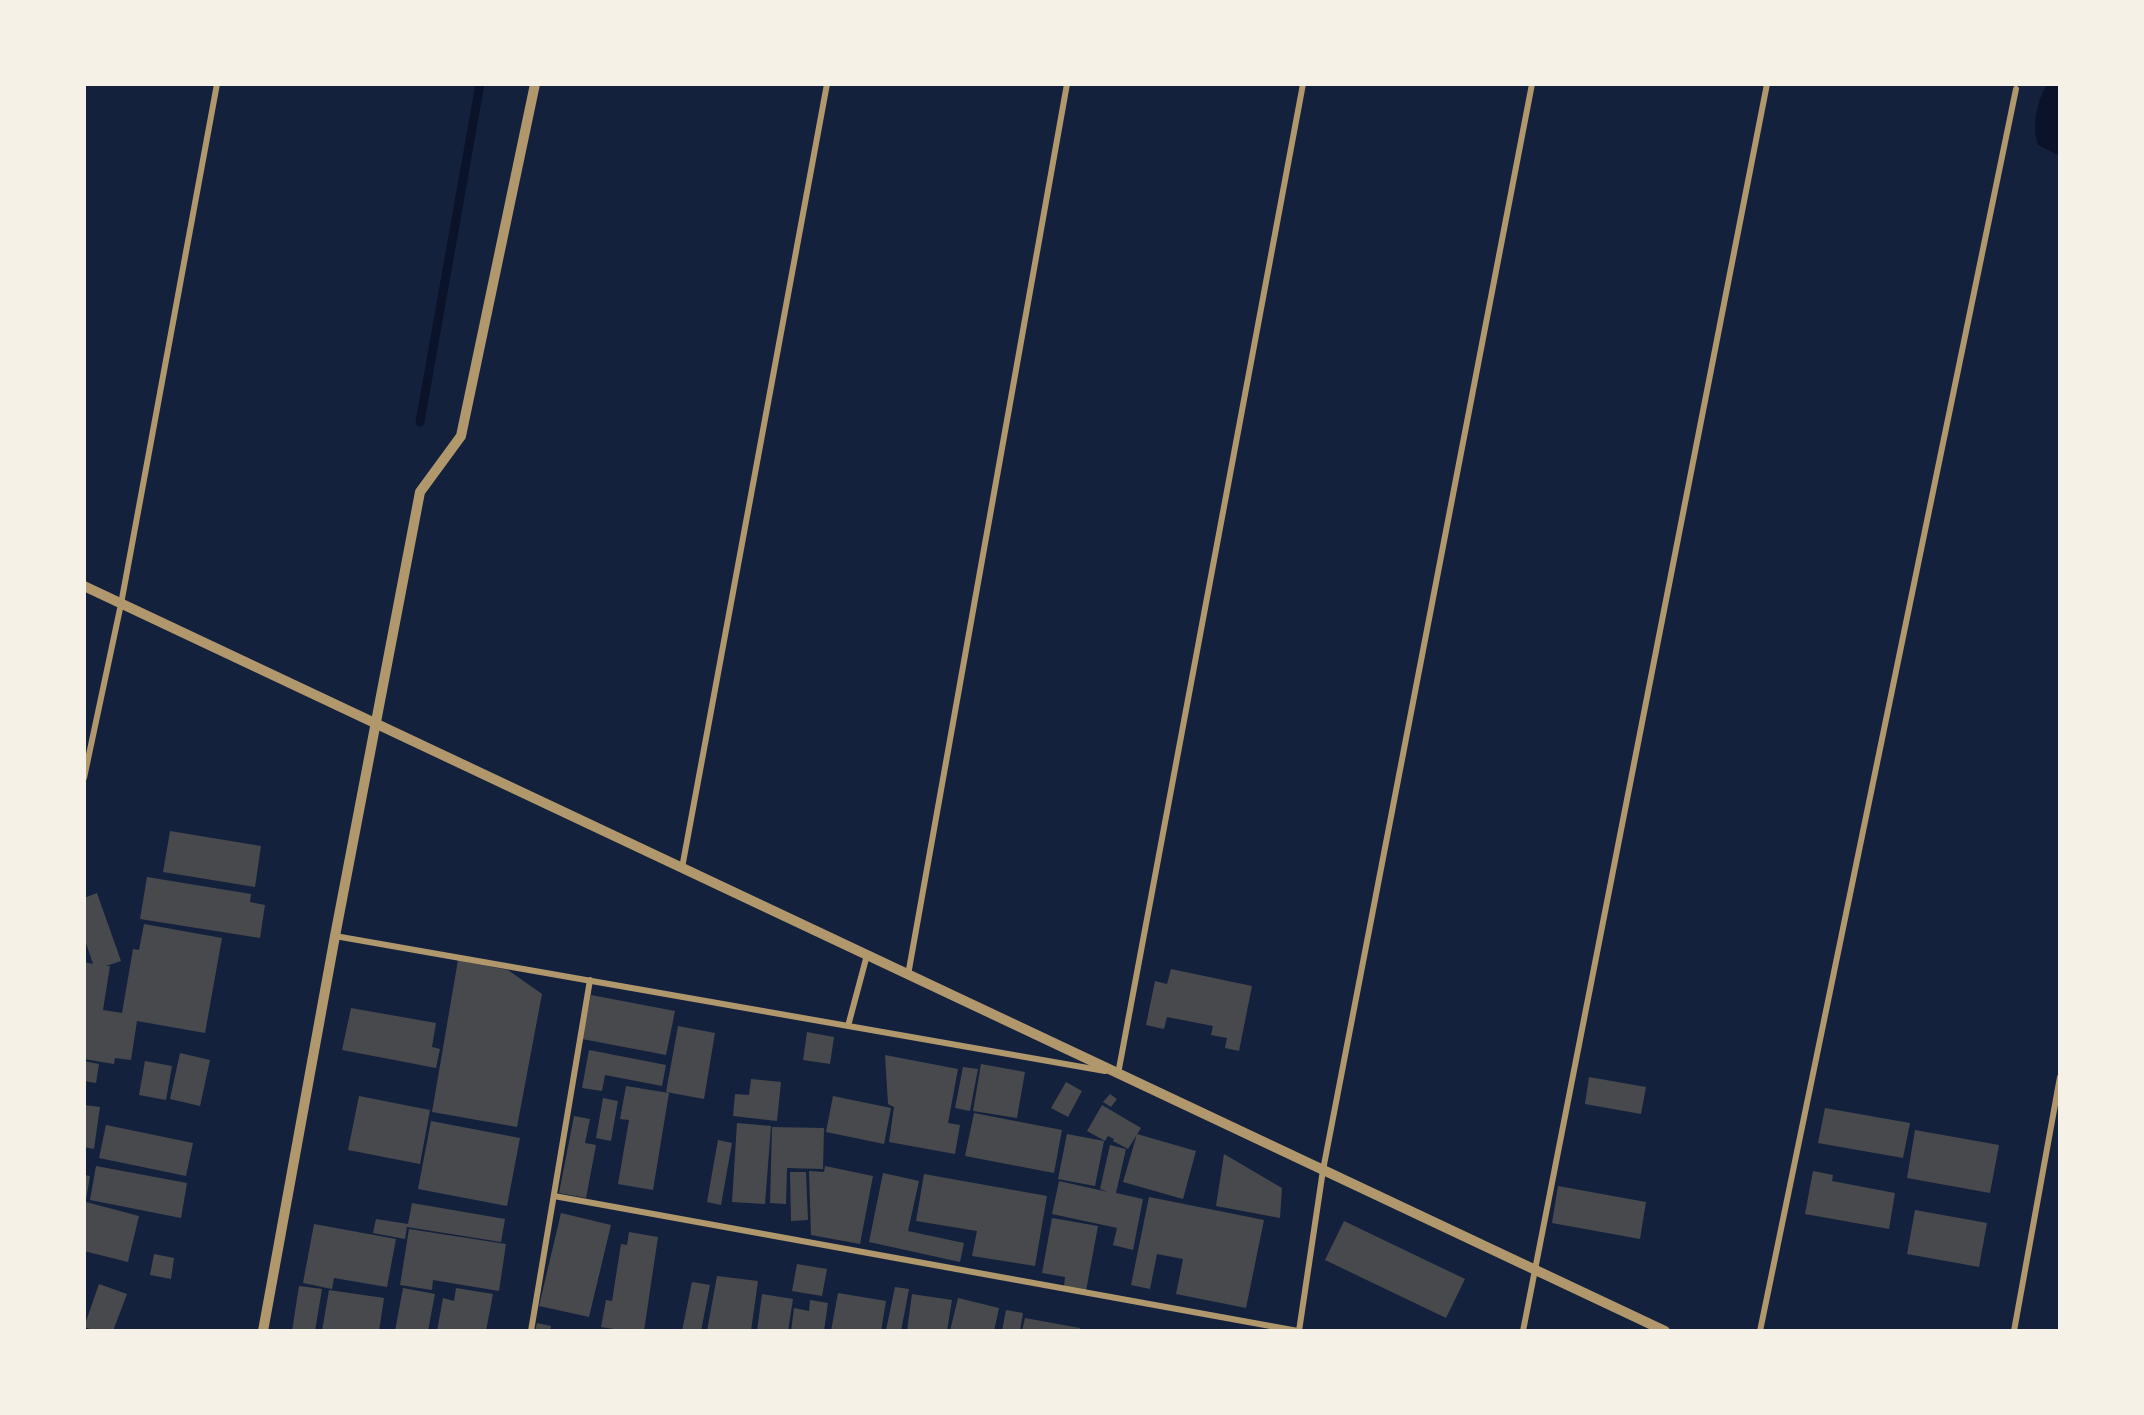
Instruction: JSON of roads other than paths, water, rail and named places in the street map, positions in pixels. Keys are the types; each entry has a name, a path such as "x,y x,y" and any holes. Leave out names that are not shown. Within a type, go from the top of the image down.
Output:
{"street":[{"path":"84,778 121,604 217,84"},
{"path":"263,1331 335,936 420,492 461,436 534,84"},
{"path":"682,868 827,84"},
{"path":"908,975 1068,84"},
{"path":"1119,1074 1303,84"},
{"path":"554,1196 1299,1331 1323,1170 1532,84"},
{"path":"1522,1331 1767,84"},
{"path":"1760,1331 2016,89"},
{"path":"84,586 1665,1331"},
{"path":"335,936 1119,1074"},
{"path":"848,1026 867,955"},
{"path":"531,1331 590,981"},
{"path":"2014,1331 2060,1077"}],"water":[{"path":"2047,84 2060,84 2060,156 2038,145 2036,137 2036,114"}],"waterway":[{"path":"420,422 480,84"}]}
